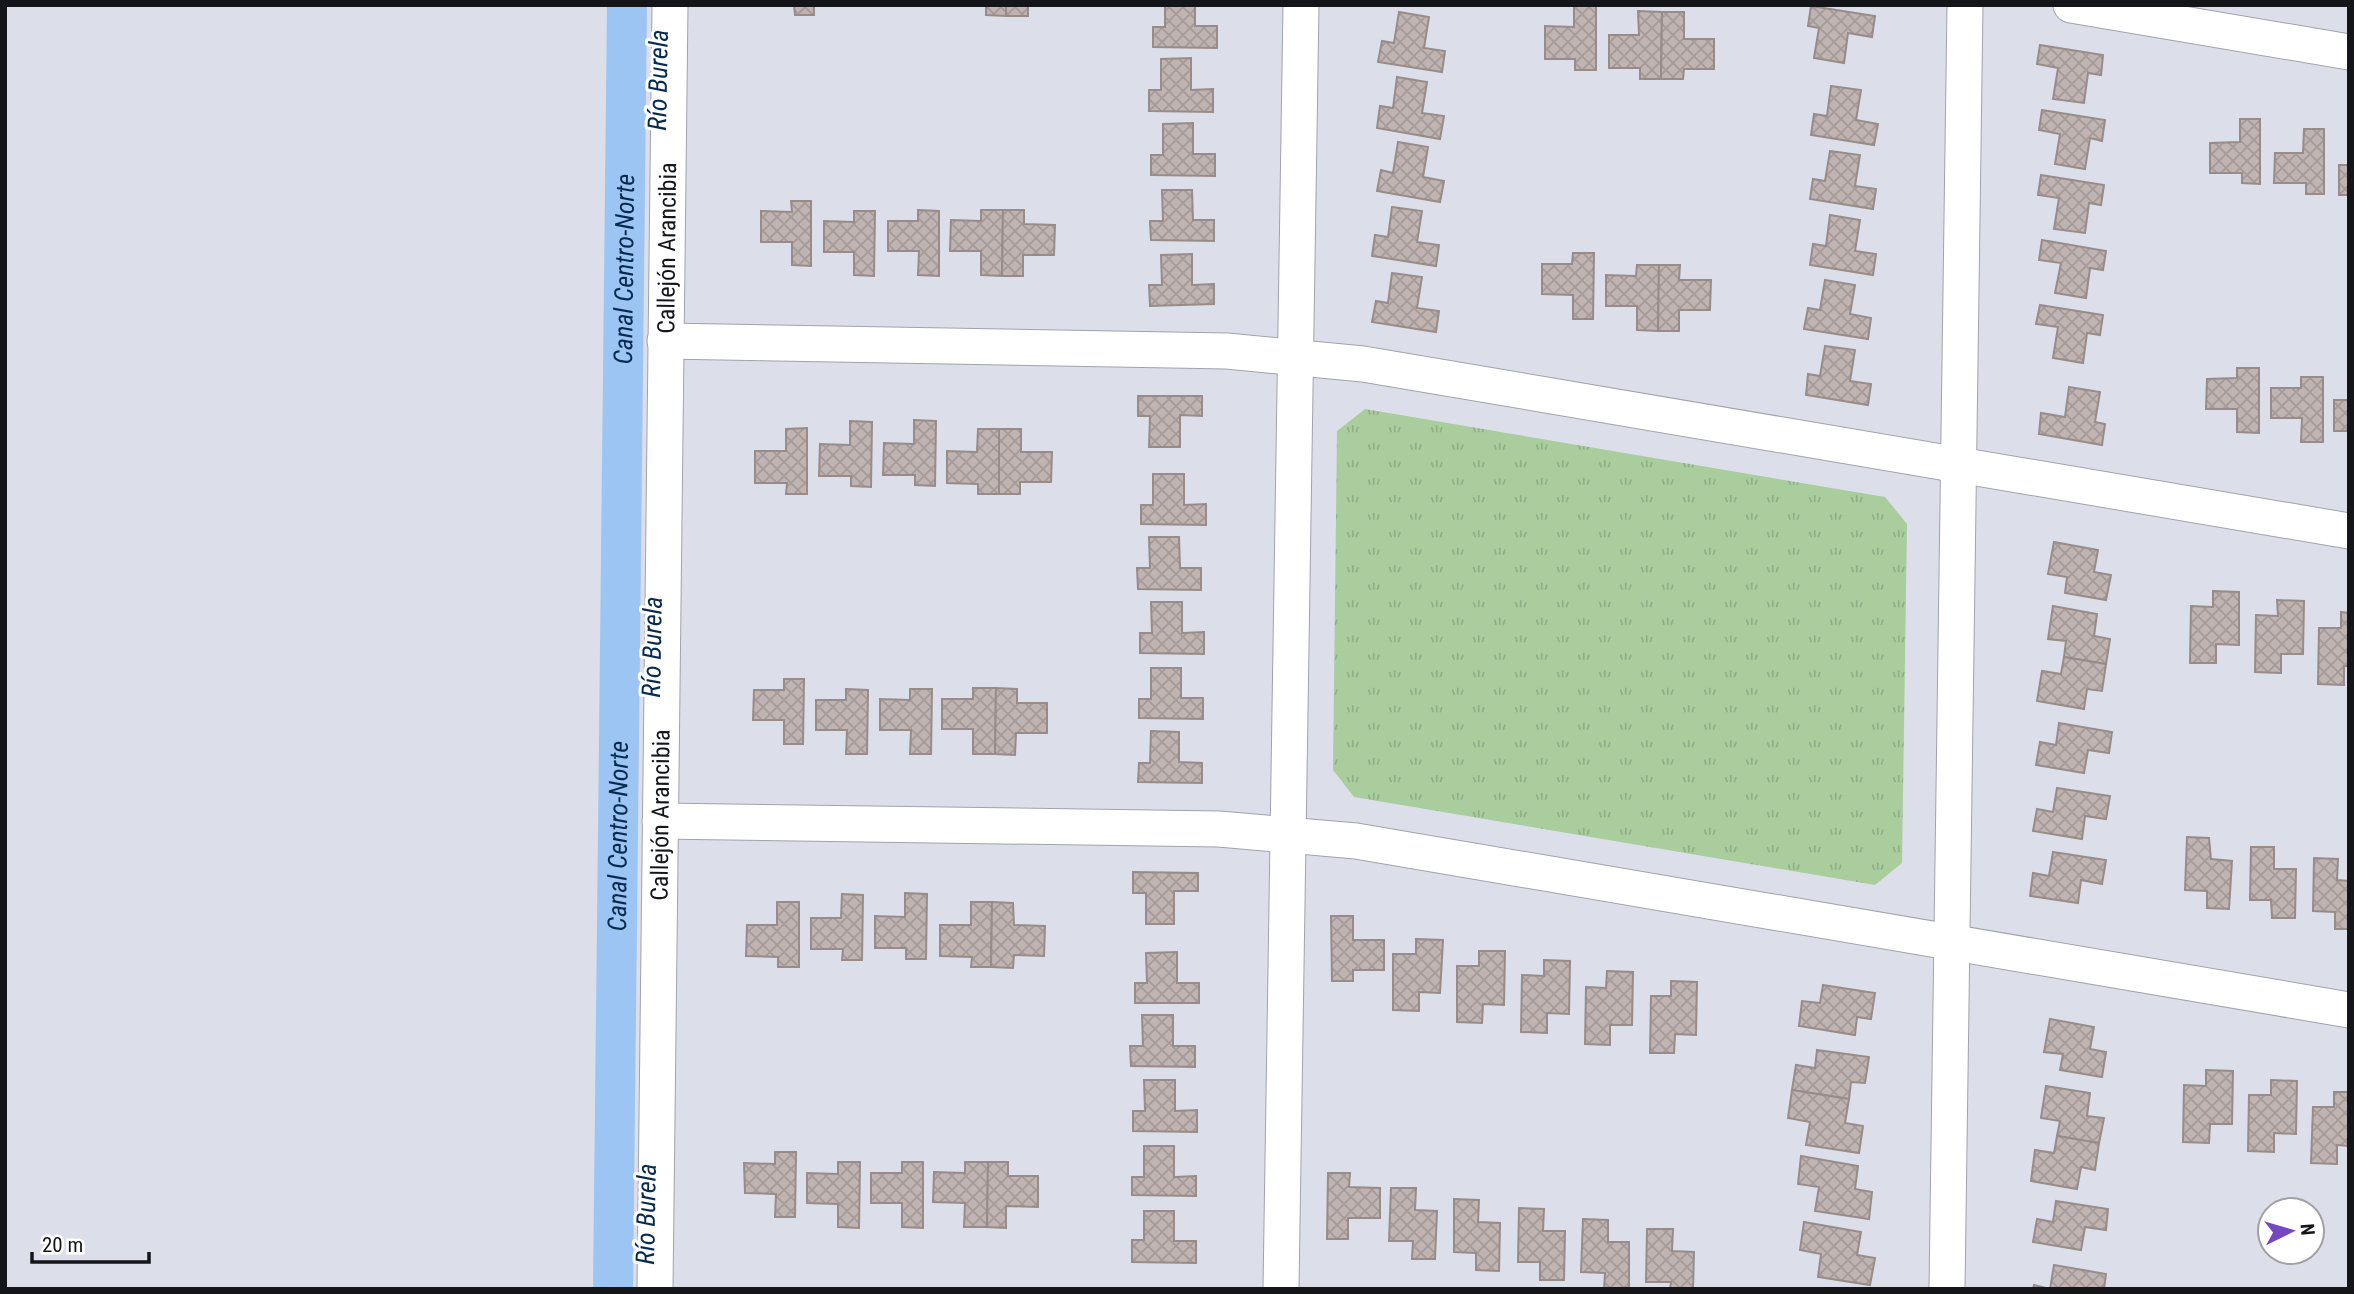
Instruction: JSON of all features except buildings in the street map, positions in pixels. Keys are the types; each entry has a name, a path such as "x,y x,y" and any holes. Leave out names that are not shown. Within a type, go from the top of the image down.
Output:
{"street":[{"name":"Callejón Arancibia","path":"654,1289 670,5"},
{"path":"1281,1289 1301,5"},
{"path":"1947,1289 1965,5"},
{"path":"2071,5 2349,52"},
{"path":"665,341 1227,351 1363,364 2349,531"},
{"path":"660,821 1219,829 1356,841 2349,1010"}],"green space":[{"path":"1365,409 1885,497 1907,524 1902,863 1875,885 1354,797 1333,770 1337,431"}],"waterway":[{"name":"Canal Centro-Norte","path":"613,1289 627,5"}],"water label":[{"name":"Río Burela","path":"658,80"},
{"name":"Río Burela","path":"652,647"},
{"name":"Río Burela","path":"646,1214"}]}
